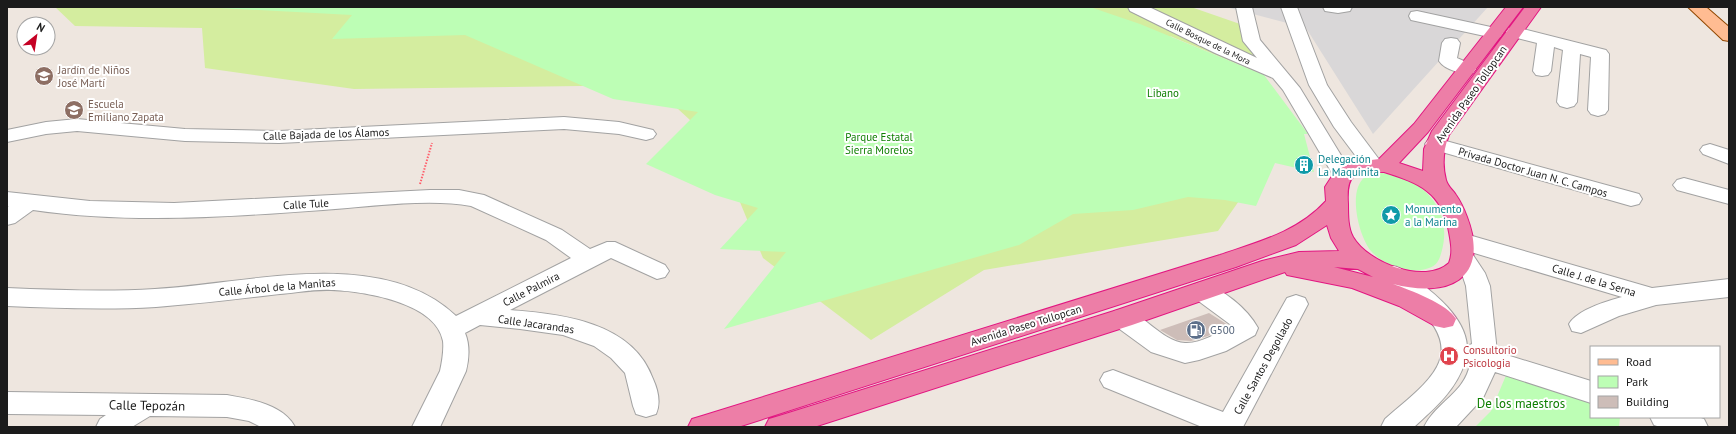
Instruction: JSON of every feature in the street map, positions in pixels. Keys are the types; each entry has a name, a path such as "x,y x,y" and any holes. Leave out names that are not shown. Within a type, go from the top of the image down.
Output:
{"highway":[{"name":"Avenida Paseo Tollopcan","path":"1379,166 1421,128 1515,7"},
{"name":"Avenida Paseo Tollopcan","path":"1438,188 1432,163 1435,144 1439,135 1533,7"},
{"path":"1363,166 1379,166 1419,177 1438,188 1452,203 1457,215 1462,250 1457,270 1437,279 1415,279 1391,274 1367,263 1347,246 1341,237 1338,228 1336,187 1339,178 1343,174 1363,166"},
{"name":"Avenida Paseo Tollopcan","path":"702,427 1228,260 1301,234 1327,216 1337,202"},
{"name":"Avenida Paseo Tollopcan","path":"779,427 1123,318 1270,267 1299,260 1317,258 1348,259 1367,263"},
{"path":"1270,267 1320,272 1354,278 1404,297 1444,319"}],"main road":[{"path":"1696,7 1729,36"},
{"path":"1718,7 1729,17"}],"street":[{"name":"Calle Bosque de la Mora","path":"1136,7 1221,49 1281,76"},
{"path":"1244,7 1248,30 1252,41 1296,95 1343,174"},
{"path":"1289,7 1312,71 1326,99 1347,131 1379,166"},
{"path":"1331,7 1344,7"},
{"path":"1418,14 1494,33"},
{"path":"1515,32 1597,52 1601,55 1598,110"},
{"path":"1542,71 1546,40"},
{"path":"1451,43 1448,61 1467,69"},
{"path":"1567,102 1572,46"},
{"name":"Calle Bajada de los Álamos","path":"7,136 46,128 77,125 185,135 279,137 564,123 619,128 646,134"},
{"name":"Privada Doctor Juan N. C. Campos","path":"1435,144 1631,199"},
{"path":"1710,150 1729,158"},
{"path":"1684,185 1729,197"},
{"name":"Calle Tule","path":"17,201 96,209 138,210 248,208 451,197 476,200 554,235 589,260"},
{"path":"7,218 17,201"},
{"name":"Calle Palmira","path":"451,329 607,250 615,250 656,271"},
{"path":"1438,427 1467,398 1477,385 1485,357 1486,346 1479,289 1476,279 1462,250"},
{"name":"Calle J. de la Serna","path":"1462,250 1652,297 1729,288"},
{"path":"1391,274 1430,302 1444,319 1453,339 1454,351 1454,361 1449,373 1438,386 1395,427"},
{"name":"Calle Árbol de la Manitas","path":"7,297 56,299 155,298 329,281 377,285 419,300 440,314 451,329 455,343 455,362 447,386 426,427"},
{"path":"1123,318 1154,342 1186,353 1234,336 1246,328 1244,324 1235,316 1201,291"},
{"path":"1581,324 1611,309 1652,297"},
{"name":"Calle Santos Degollado","path":"1229,426 1296,304"},
{"name":"Calle Jacarandas","path":"479,316 561,326 586,332 607,341 622,352 634,366 642,381 646,406"},
{"path":"1454,351 1485,357 1590,392"},
{"path":"1113,380 1229,426"},
{"name":"Calle Tepozán","path":"7,403 227,406 250,409 266,416 281,427"},
{"path":"110,427 145,405"},
{"path":"1667,418 1694,427"}],"path":[{"path":"415,198 436,129"}],"shaded area":[{"path":"1226,7 1488,7 1373,134 1306,28"}],"green space":[{"name":"Parque Estatal Sierra Morelos","path":"55,7 1191,7 1240,24 1264,75 1170,36 1273,152 1218,231 984,270 871,340 763,258 716,144 652,85 354,89 205,68 202,28 75,26"},
{"name":"Parque Estatal Sierra Morelos","path":"200,7 1090,7 1140,24 1264,75 1308,134 1304,134 1314,172 1275,163 1256,206 1225,200 1188,197 1133,210 1073,214 1019,245 724,329 786,252 720,249 758,208 715,195 646,164 698,112 613,99 465,35 332,39 352,15"},
{"path":"1382,173 1397,176 1410,181 1421,188 1431,198 1438,209 1443,221 1444,235 1442,250 1439,258 1437,263 1432,267 1422,270 1414,270 1398,267 1383,261 1371,251 1362,235 1357,214 1357,192 1360,183 1365,177"},
{"name":"De los maestros","path":"1507,373 1590,401 1590,418 1620,418 1619,427 1475,427 1491,411"}],"building":[{"name":"G500","path":"1209,313 1228,325 1208,336 1191,341 1177,340 1160,330"}],"place":[{"name":"Jardín de Niños José Martí","path":"44,76"},
{"name":"Escuela Emiliano Zapata","path":"74,110"},
{"name":"Delegación La Maquinita","path":"1304,165"},
{"name":"Monumento a la Marina","path":"1391,215"},
{"name":"G500","path":"1196,330"},
{"name":"Consultorio Psicologia","path":"1449,356"}],"park label":[{"name":"Libano","path":"1163,93"}]}
